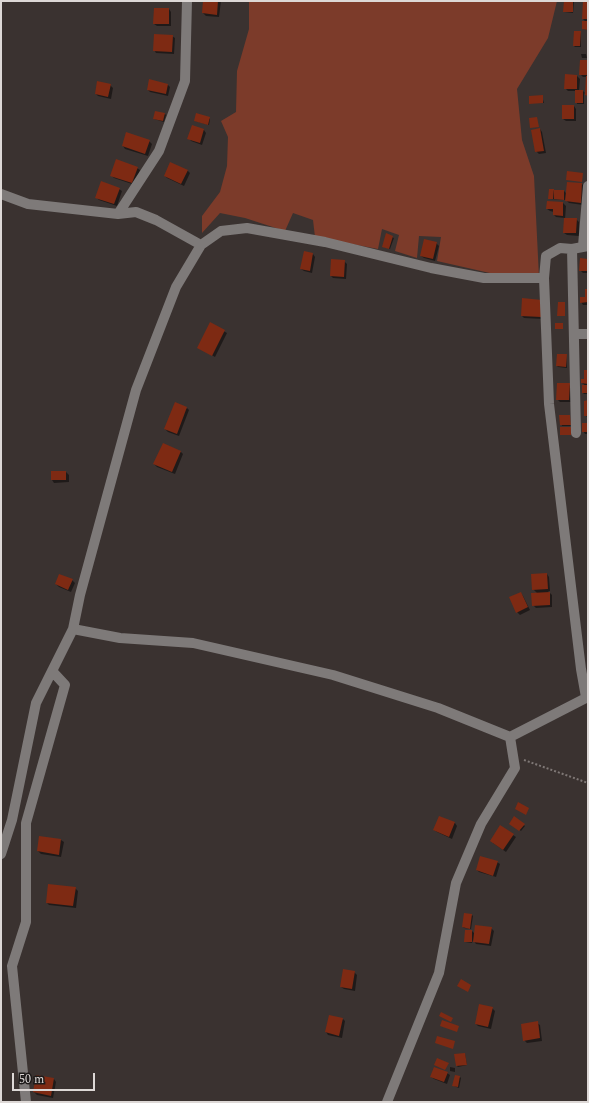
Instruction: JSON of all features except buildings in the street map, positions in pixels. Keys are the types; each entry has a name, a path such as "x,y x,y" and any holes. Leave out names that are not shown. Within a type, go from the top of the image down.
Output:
{"street":[{"path":"118,214 159,151 185,81 187,1"},
{"path":"73,629 120,638 193,643 333,675 438,708 510,737 587,697 580,661 550,411 544,278 546,256 560,248 572,249 585,246 588,186"},
{"path":"1,194 28,204 118,214 136,212 156,220 201,245"},
{"path":"1,854 12,820 36,703 73,629 80,595 136,390 176,287 201,245 221,231 247,228 325,242 431,268 484,278 544,278"},
{"path":"572,249 576,432"},
{"path":"574,334 588,334"},
{"path":"26,1102 12,966 26,922 26,823 65,685 52,672"},
{"path":"387,1102 438,973 456,882 481,824 515,768 510,737"}],"path":[{"path":"513,756 588,783"}],"shaded area":[{"path":"249,1 557,1 548,38 517,89 522,140 534,176 539,277 503,276 437,261 441,237 419,236 417,258 395,251 399,235 382,229 378,249 315,237 313,220 293,213 285,231 245,218 220,213 202,233 202,216 220,192 227,166 228,137 221,121 236,112 237,71 249,29"}]}
